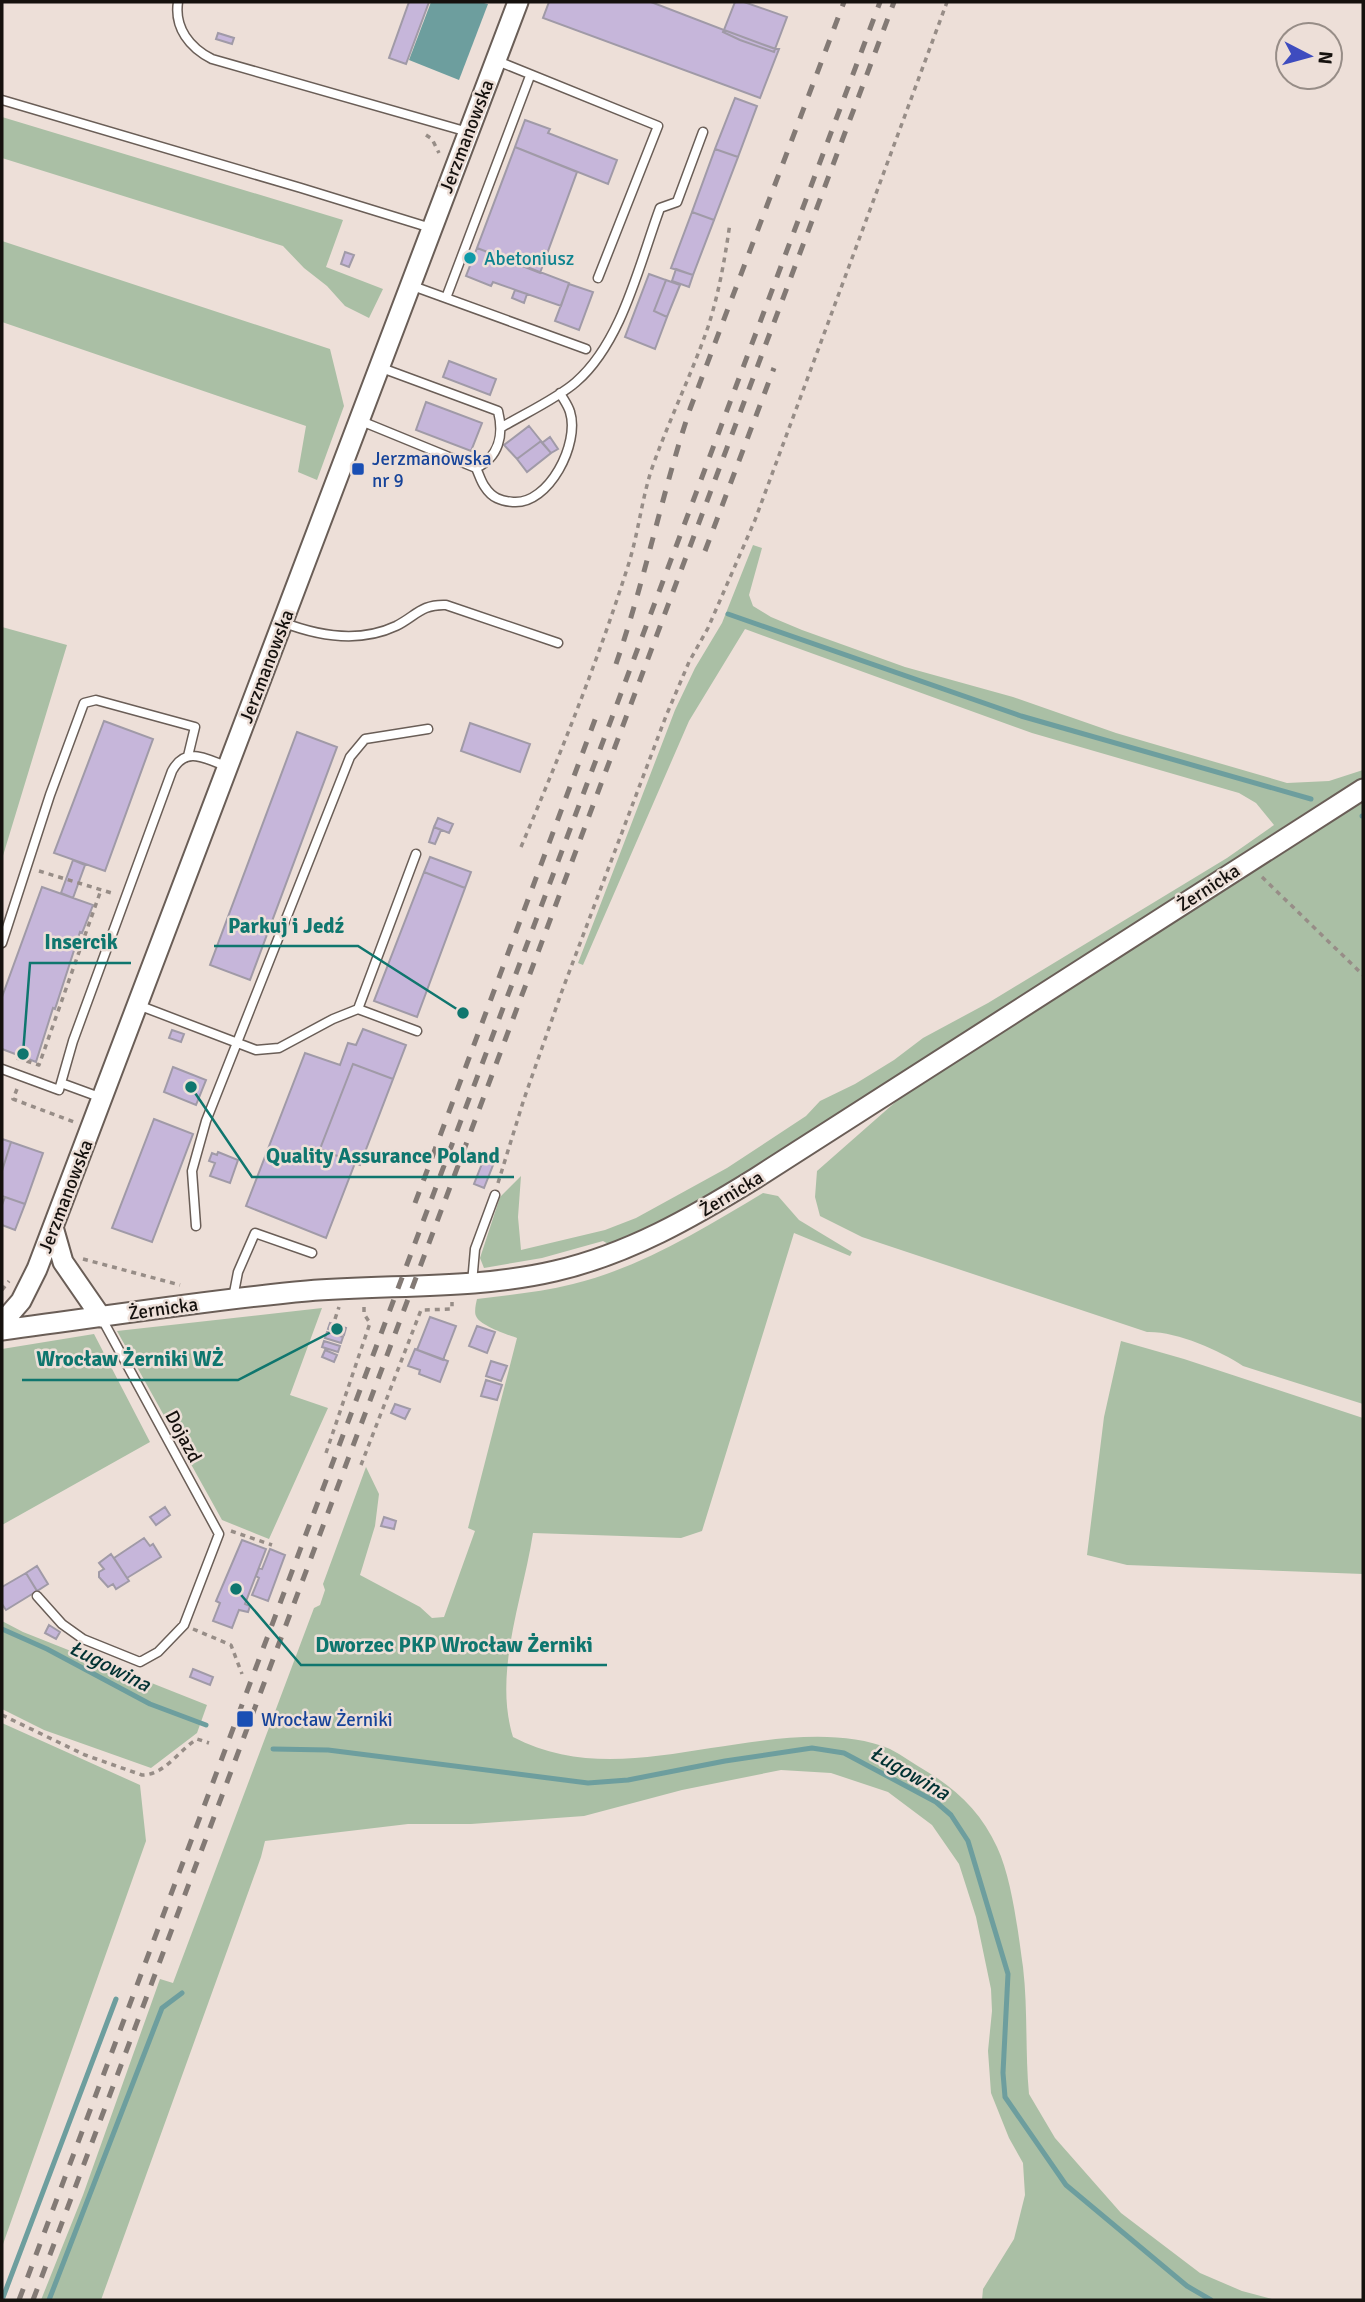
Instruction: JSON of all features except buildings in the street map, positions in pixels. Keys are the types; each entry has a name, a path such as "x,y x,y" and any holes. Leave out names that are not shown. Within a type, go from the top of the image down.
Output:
{"street":[{"name":"Jerzmanowska","path":"2,1323 22,1301 31,1285 518,2"},
{"name":"Żernicka","path":"2,1330 233,1298 307,1291 472,1283 522,1277 577,1266 622,1251 667,1231 756,1178 1363,789"},
{"path":"53,1227 63,1262 101,1317"}],"lane":[{"path":"178,2 177,10 183,33 190,43 212,59 468,132"},
{"path":"495,61 658,126 598,278"},
{"path":"446,298 530,76"},
{"path":"2,100 431,228"},
{"path":"502,427 574,385 598,361 613,337 660,208 677,202 703,132"},
{"path":"410,285 586,349"},
{"path":"379,367 498,411 502,427 498,446 488,462 475,468"},
{"path":"358,421 475,468 485,488 496,499 521,503 542,493 561,464 569,443 572,427 569,409 560,393"},
{"path":"282,622 335,636 361,636 383,632 431,605 446,605 558,643"},
{"path":"2,943 84,703 96,700 195,727 188,756"},
{"path":"196,1226 192,1171 205,1121 350,757 365,738 428,729"},
{"path":"2,1069 59,1090 73,1041 172,771 177,762 188,756 228,767"},
{"path":"358,1009 416,854"},
{"path":"138,1005 256,1050 279,1048 358,1009 417,1031"},
{"path":"61,1083 102,1098"},
{"path":"472,1283 475,1249 495,1195"},
{"path":"233,1298 238,1272 255,1233 312,1252"},
{"name":"Dojazd","path":"101,1317 219,1534"},
{"path":"37,1596 62,1624 83,1639 140,1662 158,1652 184,1625 219,1534"}],"path":[{"path":"495,1195 549,1027 666,716 755,520 947,2"},
{"path":"521,847 565,744 628,568 645,490 708,327 722,274 730,223"},
{"path":"1249,862 1363,975"},
{"path":"27,867 125,897"},
{"path":"17,1058 38,1065 102,890"},
{"path":"21,1076 13,1099 79,1124"},
{"path":"73,1257 165,1282"},
{"path":"361,1465 421,1310 452,1309 452,1296"},
{"path":"326,1453 370,1323 364,1314 364,1300"},
{"path":"335,1319 340,1304"},
{"path":"219,1534 232,1531 272,1545"},
{"path":"184,1625 231,1645 242,1674"},
{"path":"2,1715 85,1755 142,1774 151,1775 161,1769 197,1739 209,1743"}],"green space":[{"path":"2,117 343,220 326,267 383,289 369,318 345,306 283,246 2,158"},
{"path":"2,241 330,349 344,406 317,480 298,472 306,426 2,322"},
{"path":"753,545 762,548 749,595 753,606 802,630 905,667 1013,697 1116,733 1287,783 1329,781 1363,770 1363,778 748,1172 681,1212 610,1245 603,1241 542,1258 484,1268 480,1258 500,1197 521,1176 518,1217 521,1250 605,1230 636,1218 727,1168 806,1116 820,1101 855,1084 923,1038 988,1003 1227,858 1274,825 1256,803 1239,793 1032,733 745,629 689,721 583,965 578,963 675,710 695,668 722,623"},
{"path":"2,627 67,645 2,859"},
{"path":"1363,802 1363,1404 1243,1366 1210,1348 1184,1338 1147,1332 862,1237 820,1216 815,1197 817,1171 900,1098"},
{"path":"763,1193 778,1196 799,1220 852,1252 850,1256 794,1233 702,1531 681,1538 533,1533 508,1661 506,1687 513,1737 561,1754 610,1759 660,1756 777,1739 847,1738 890,1749 938,1778 968,1804 984,1824 997,1847 1007,1874 1023,1967 1029,2094 1055,2138 1121,2213 1200,2273 1242,2291 1276,2300 982,2300 983,2289 1014,2239 1025,2195 1023,2163 1009,2138 991,2093 988,2051 991,1989 976,1917 959,1864 932,1825 888,1792 831,1773 781,1770 682,1790 584,1816 471,1824 408,1824 265,1841 101,2300 41,2300 83,2195 160,1979 173,1983 314,1608 320,1605 325,1590 323,1584 366,1467 379,1494 375,1526 360,1575 420,1607 432,1618 444,1617 475,1531 468,1528 517,1338 482,1323 475,1312 477,1299 561,1287 599,1277 671,1246"},
{"path":"322,1308 290,1395 328,1408 269,1539 222,1520 117,1331"},
{"path":"94,1334 150,1442 2,1525 2,1349"},
{"path":"1121,1341 1363,1418 1363,1574 1127,1565 1087,1555 1104,1417"},
{"path":"2,1621 23,1632 207,1705 197,1733 151,1768 44,1730 2,1709"},
{"path":"2,1723 140,1785 146,1841 2,2247"}],"water":[{"path":"431,2 488,4 459,80 409,60"}],"waterway":[{"path":"728,614 1021,716 1311,799"},
{"name":"Ługowina","path":"2,1629 47,1649 150,1704 206,1725"},
{"name":"Ługowina","path":"273,1749 328,1750 588,1783 628,1780 812,1748 844,1753 936,1802 951,1815 968,1841 1008,1974 1003,2073 1005,2097 1066,2185 1187,2286 1211,2300"},
{"path":"49,2300 162,2008 182,1993"},
{"path":"2,2300 116,1999"}],"railway":[{"path":"616,664 690,409 844,2"},
{"path":"19,2300 880,2"},
{"path":"33,2300 894,2"},
{"path":"705,551 774,368"},
{"path":"415,1203 596,717"}],"place":[{"name":"Abetoniusz","path":"470,258"},
{"name":"Jerzmanowska nr 9","path":"358,469"},
{"name":"Parkuj i Jedź","path":"463,1013"},
{"name":"Insercik","path":"23,1054"},
{"name":"Quality Assurance Poland","path":"191,1087"},
{"name":"Wrocław Żerniki WŻ","path":"337,1329"},
{"name":"Dworzec PKP Wrocław Żerniki","path":"236,1589"},
{"name":"Wrocław Żerniki","path":"245,1719"}]}
